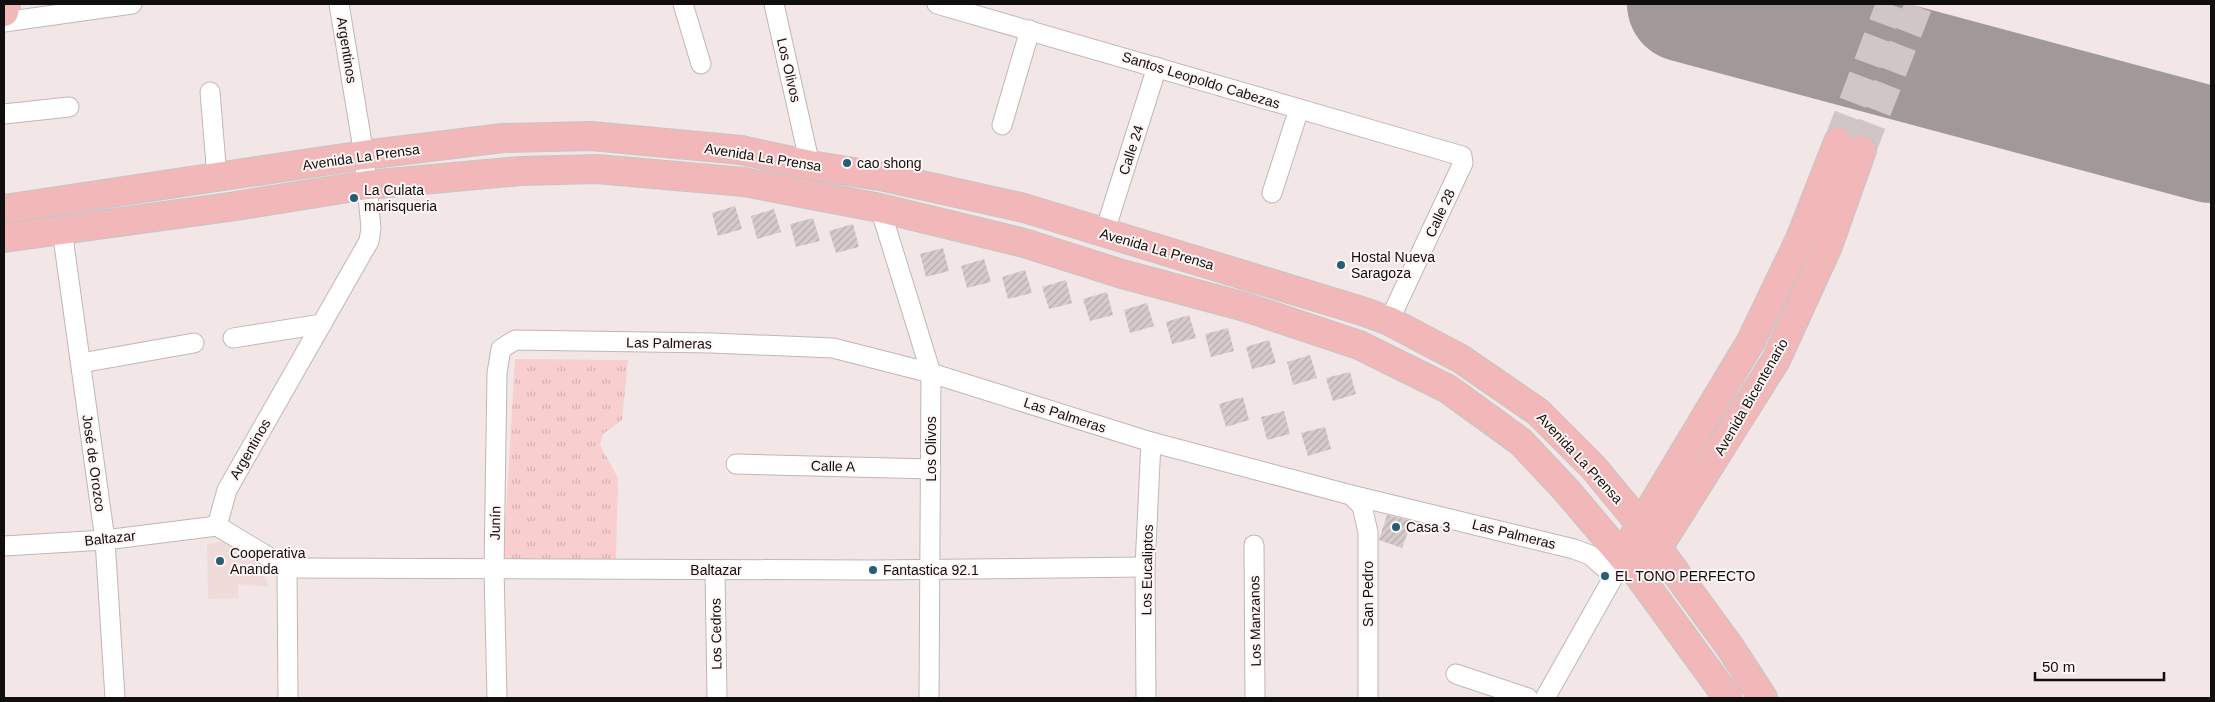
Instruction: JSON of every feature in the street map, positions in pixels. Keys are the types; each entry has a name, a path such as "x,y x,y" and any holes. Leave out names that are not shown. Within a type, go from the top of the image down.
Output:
{"main road":[{"path":"4,12 6,4"},
{"name":"Avenida La Prensa","path":"4,209 364,156 503,138 591,136 740,150 810,165 885,177 1024,208 1104,234 1247,275 1366,312 1389,321 1461,359 1538,412 1593,467 1658,547 1730,647 1763,698"},
{"name":"Avenida Bicentenario","path":"1850,146 1828,246 1776,360 1658,547 1625,569 1641,525 1751,341 1800,238 1850,146"},
{"name":"Avenida La Prensa","path":"4,238 229,208 366,185 520,172 597,169 744,182 880,208 1024,243 1122,274 1245,307 1359,345 1448,389 1521,442 1567,491 1625,569 1728,698"},
{"path":"4,197 38,204"}],"street":[{"path":"4,22 132,4"},
{"name":"Argentinos","path":"217,526 226,490 369,241 371,228 364,156 339,4"},
{"path":"683,4 701,64"},
{"name":"Los Olivos","path":"774,4 810,165"},
{"name":"Santos Leopoldo Cabezas","path":"937,4 1462,156 1463,160"},
{"path":"1002,125 1030,30"},
{"name":"Calle 24","path":"1104,234 1157,67"},
{"path":"210,92 217,177"},
{"path":"4,114 69,107"},
{"path":"1272,194 1298,109"},
{"name":"Calle 28","path":"1389,321 1463,160"},
{"name":"Los Olivos","path":"880,208 931,373 929,698"},
{"name":"José de Orozco","path":"62,230 105,540 115,698"},
{"path":"233,338 322,324"},
{"name":"Las Palmeras","path":"501,349 515,340 712,343 833,348 931,373 1150,442 1351,495 1574,549 1625,569"},
{"path":"81,363 194,343"},
{"name":"Junín","path":"496,698 494,570 497,373 501,349"},
{"name":"Los Eucaliptos","path":"1146,698 1146,567 1150,442"},
{"name":"Calle A","path":"736,464 931,469"},
{"name":"San Pedro","path":"1351,495 1362,506 1368,532 1368,698"},
{"path":"217,526 287,568 288,698"},
{"name":"Baltazar","path":"4,546 105,540 217,526"},
{"name":"Los Manzanos","path":"1254,544 1255,698"},
{"name":"Baltazar","path":"287,568 930,570 1146,567"},
{"path":"1545,698 1625,569"},
{"name":"Los Cedros","path":"715,570 717,698"},
{"path":"1456,674 1528,698"}],"shaded area":[{"path":"223,541 258,560 269,587 238,584 239,598 208,599 207,544"}],"green space":[{"path":"515,359 628,360 622,420 603,434 600,445 618,478 616,561 503,563"}],"building":[{"path":"735,206 742,229 718,236 712,213"},
{"path":"774,209 781,232 757,239 751,216"},
{"path":"813,218 820,241 796,247 790,224"},
{"path":"853,224 859,247 836,253 829,231"},
{"path":"943,248 949,271 926,277 920,254"},
{"path":"984,259 991,282 967,288 961,266"},
{"path":"1025,270 1032,293 1008,299 1002,277"},
{"path":"1066,280 1072,303 1049,309 1042,287"},
{"path":"1107,292 1113,315 1090,321 1083,299"},
{"path":"1147,303 1154,326 1130,333 1124,310"},
{"path":"1189,315 1196,338 1172,344 1166,322"},
{"path":"1228,328 1234,351 1211,357 1205,334"},
{"path":"1269,340 1276,363 1252,369 1246,347"},
{"path":"1310,355 1317,378 1293,385 1287,362"},
{"path":"1350,372 1356,394 1333,401 1326,378"},
{"path":"1243,397 1249,420 1226,427 1219,404"},
{"path":"1284,411 1290,434 1267,440 1261,417"},
{"path":"1325,427 1331,449 1308,456 1301,433"},
{"name":"Casa 3","path":"1387,515 1412,521 1402,548 1379,540"}],"runway":[{"path":"1685,4 2211,145"}],"tunnel":[{"path":"1838,142 1890,4"},
{"path":"1862,150 1919,4"}],"place":[{"name":"cao shong","path":"847,163"},
{"name":"La Culata marisqueria","path":"354,198"},
{"name":"Hostal Nueva Saragoza","path":"1341,265"},
{"name":"Casa 3","path":"1396,527"},
{"name":"Cooperativa Ananda","path":"220,561"},
{"name":"Fantastica 92.1","path":"873,570"},
{"name":"EL TONO PERFECTO","path":"1605,576"}]}
